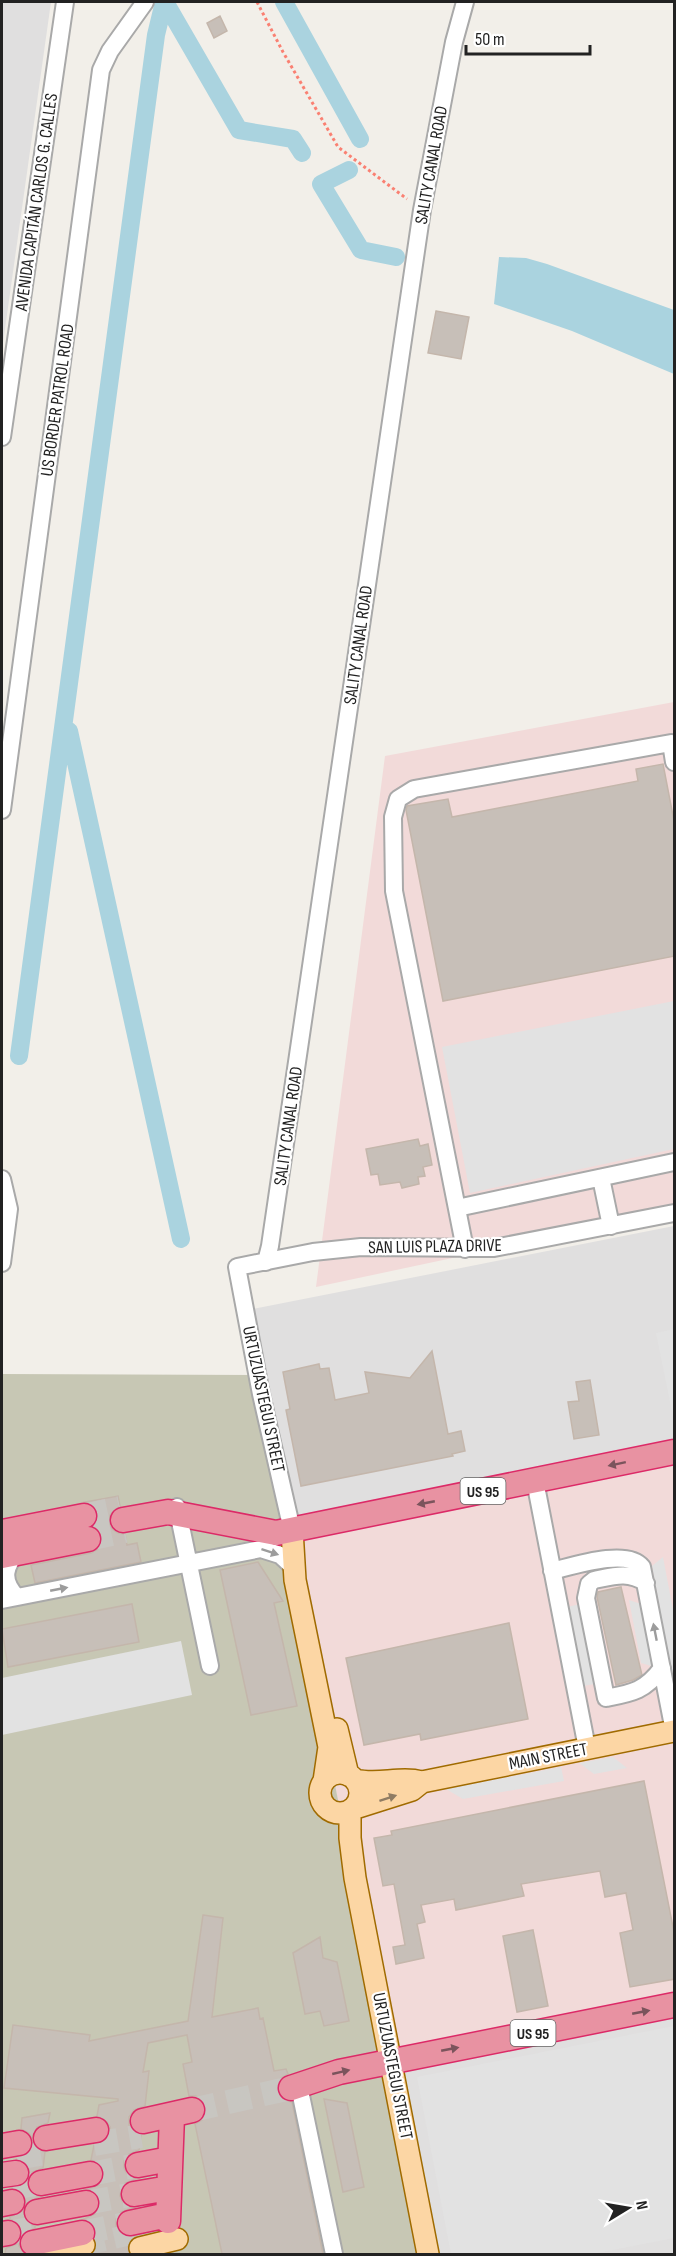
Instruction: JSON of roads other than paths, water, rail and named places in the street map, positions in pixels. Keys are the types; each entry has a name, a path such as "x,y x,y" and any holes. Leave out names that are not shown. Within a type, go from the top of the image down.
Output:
{"highway":[{"name":"US 95","path":"122,1520 163,1512 282,1531 675,1452"},
{"path":"2,1532 16,1544 86,1527"},
{"name":"US 95","path":"295,2087 333,2073 392,2060 675,2005"},
{"path":"137,2186 174,2192"},
{"path":"137,2186 174,2192"},
{"path":"137,2186 174,2192"},
{"path":"40,2197 88,2188"},
{"path":"40,2197 88,2188"}],"main road":[{"name":"URTUZUASTEGUI STREET","path":"282,1531 294,1568 328,1747 324,1781"},
{"name":"URTUZUASTEGUI STREET","path":"282,1531 307,1578 352,1778"},
{"name":"MAIN STREET","path":"351,1810 412,1790 422,1782 675,1731"},
{"path":"335,1773 352,1778 360,1792 357,1804 351,1810 336,1813 323,1805 320,1790 324,1781 335,1773"},
{"name":"MAIN STREET","path":"352,1778 370,1783 410,1778 422,1782"},
{"name":"URTUZUASTEGUI STREET","path":"323,1805 344,1862 355,1878"},
{"name":"URTUZUASTEGUI STREET","path":"351,1810 350,1838 355,1878 428,2254"},
{"path":"137,2186 174,2192"},
{"path":"40,2197 88,2188"}],"street":[{"name":"AVENIDA CAPITÁN CARLOS G. CALLES","path":"2,437 65,2"},
{"name":"US BORDER PATROL ROAD","path":"2,810 101,70 110,51 145,2"},
{"name":"SALITY CANAL ROAD","path":"266,1262 272,1234 422,210 454,42 465,2"},
{"path":"465,1249 394,891 393,817 398,799 414,789 673,742 675,762"},
{"path":"457,1208 675,1162"},
{"path":"601,1178 612,1226"},
{"path":"2,1179 9,1209 2,1263"},
{"name":"SAN LUIS PLAZA DRIVE","path":"266,1262 313,1252 361,1247 494,1248 675,1213"},
{"name":"URTUZUASTEGUI STREET","path":"266,1262 237,1267 261,1394 282,1531"},
{"path":"534,1481 587,1748"},
{"path":"179,1515 210,1666"},
{"path":"16,1544 5,1576 10,1591 9,1599 261,1549 280,1555 294,1568"},
{"path":"552,1570 620,1557 639,1563 645,1580 675,1731"},
{"path":"606,1698 586,1591 594,1580 620,1574 645,1580"},
{"path":"578,1704 640,1690 654,1679 662,1668"},
{"path":"295,2087 334,2254"}],"water":[{"path":"499,257 526,258 547,264 674,310 674,374 572,331 494,304"}],"waterway":[{"path":"19,1056 156,35 164,2"},
{"path":"165,2 239,130 293,139 302,153"},
{"path":"284,2 360,139"},
{"path":"349,170 321,184 361,250 396,257"},
{"path":"69,731 181,1239"}],"tunnel":[{"path":"84,1516 120,1508"},
{"path":"88,1539 125,1531"},
{"path":"192,2110 291,2088"},
{"path":"94,2144 141,2136"},
{"path":"17,2158 45,2153"},
{"path":"90,2174 138,2165"},
{"path":"13,2188 41,2183"},
{"path":"86,2203 134,2194"},
{"path":"82,2233 130,2223"},
{"path":"8,2233 35,2228"},
{"path":"84,2245 133,2234"}]}
